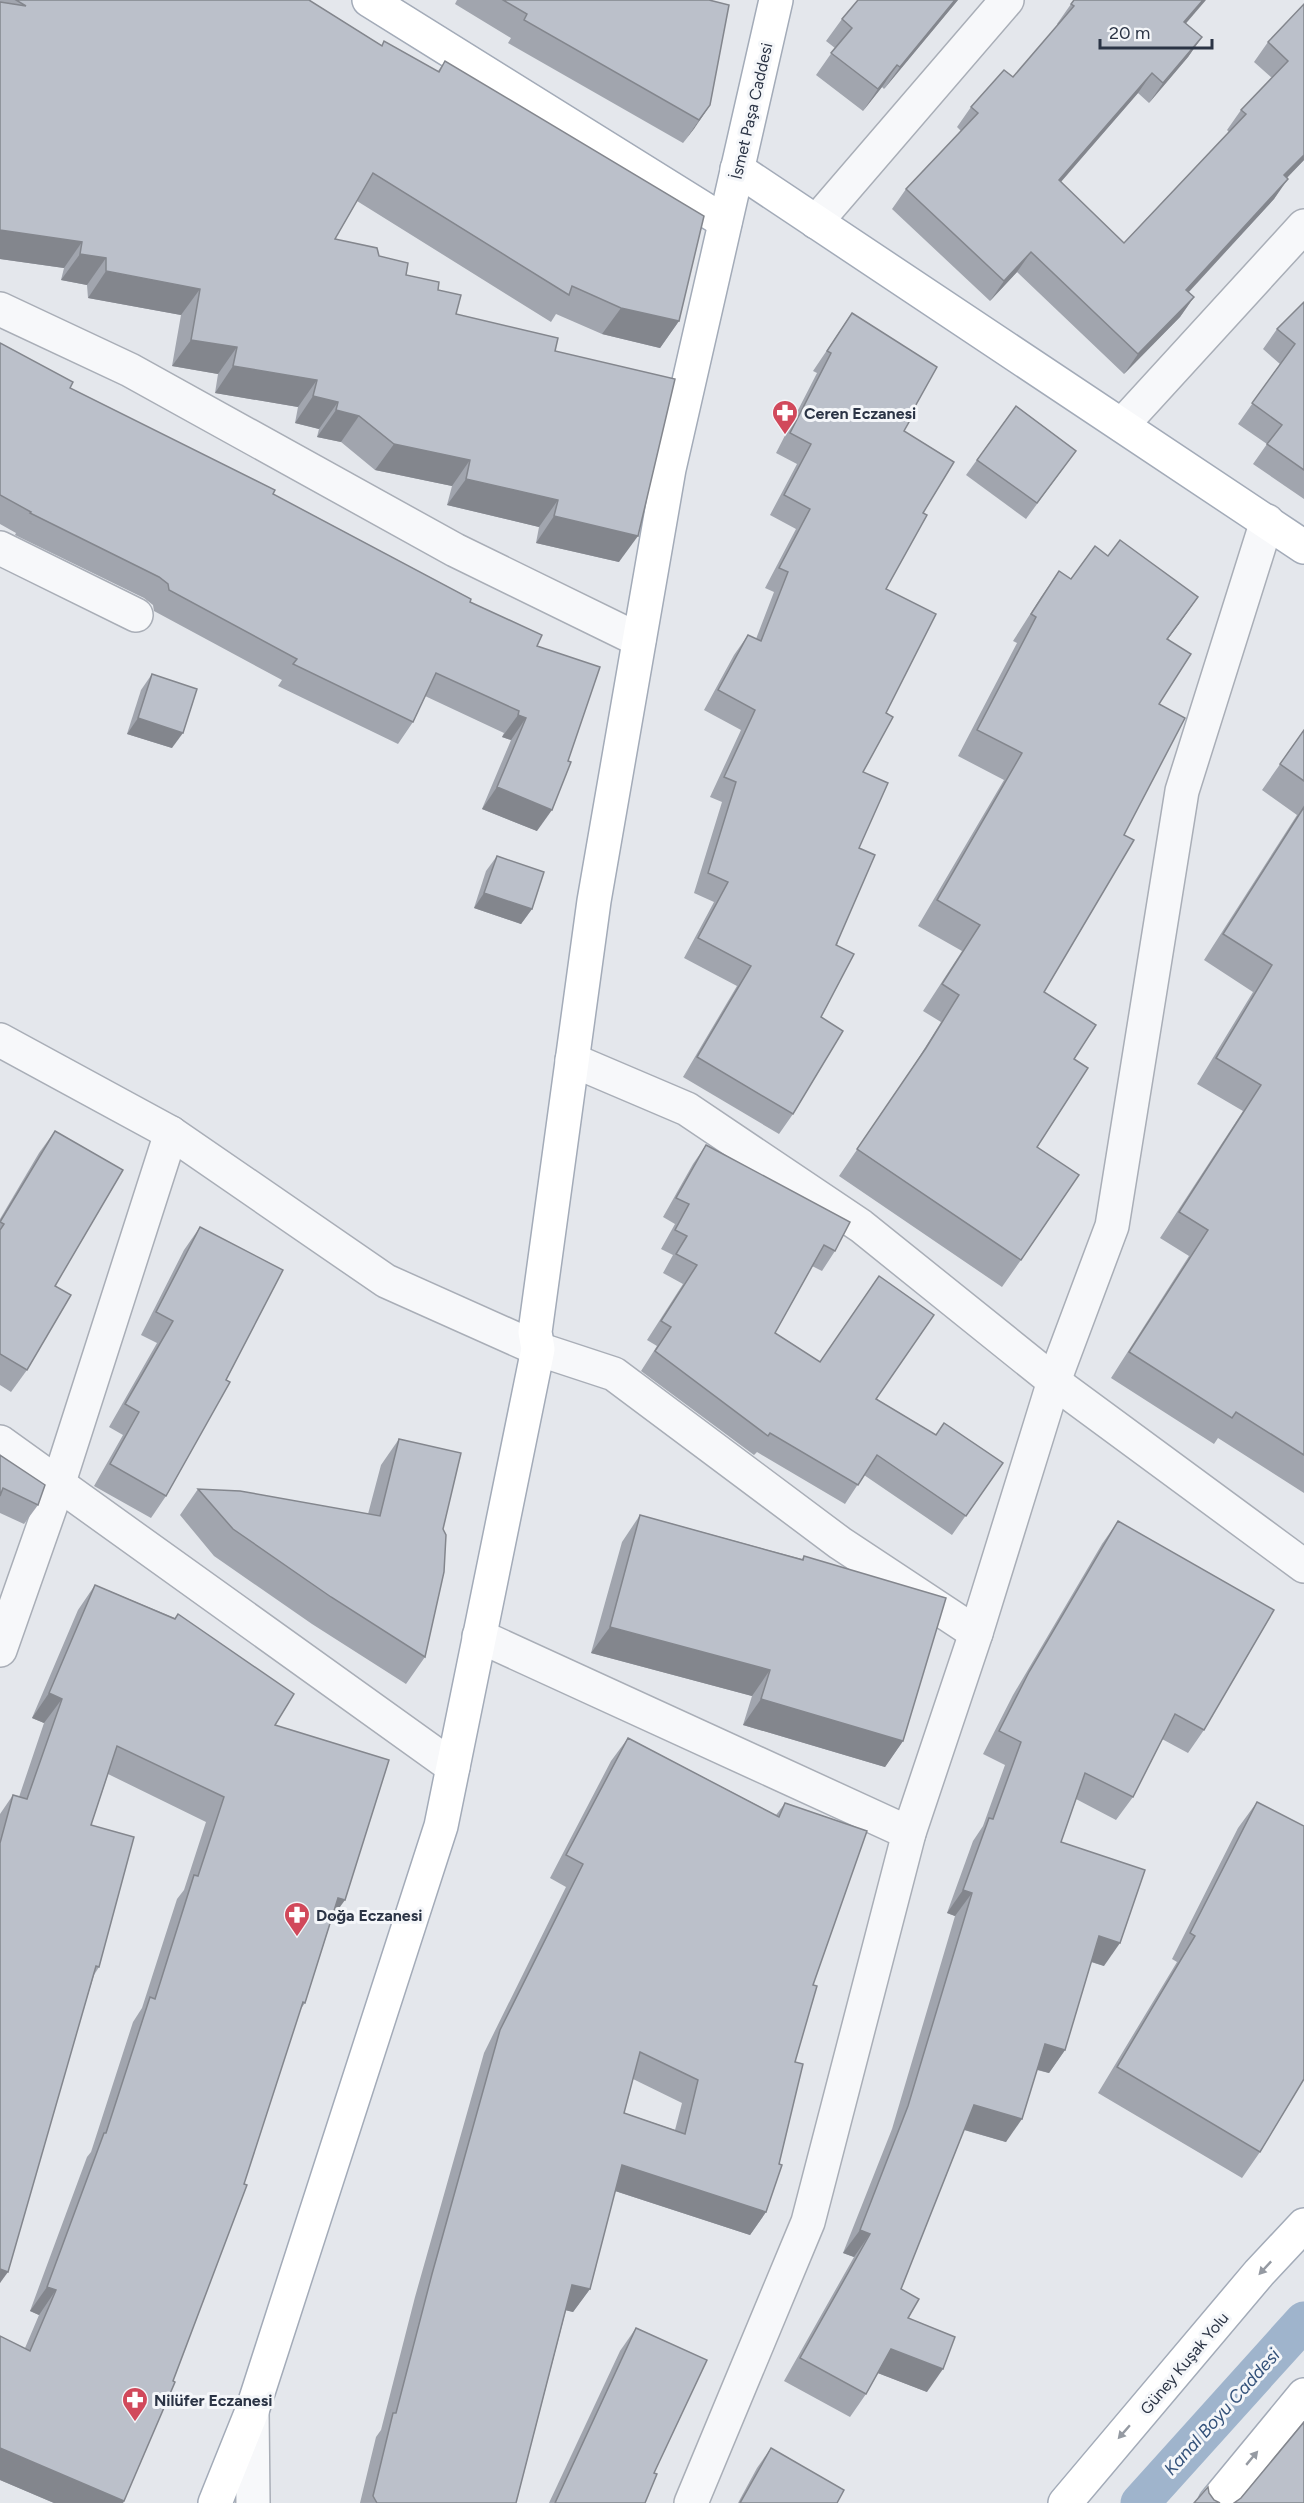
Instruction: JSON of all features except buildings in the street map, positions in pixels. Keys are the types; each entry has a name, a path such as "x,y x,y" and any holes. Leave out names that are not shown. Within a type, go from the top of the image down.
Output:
{"main road":[{"path":"369,0 725,222"},
{"name":"İsmet Paşa Caddesi","path":"215,2503 252,2411 441,1826 538,1348 535,1332 594,901 669,469 776,0"},
{"path":"737,170 1267,521 1304,548"},
{"name":"Güney Kuşak Yolu","path":"1065,2503 1259,2273 1304,2225"},
{"path":"1215,2503 1304,2395"}],"street":[{"path":"816,222 1007,0"},
{"path":"1122,425 1304,226"},
{"path":"0,309 130,370 455,550 639,640"},
{"path":"691,2503 808,2223 909,1833 976,1633 1054,1381 1112,1226 1182,791 1267,521"},
{"path":"0,548 136,615"},
{"path":"0,1040 171,1133 386,1281 538,1348 614,1374 840,1543 976,1633"},
{"path":"572,1060 687,1109 861,1226 1054,1381 1304,1566"},
{"path":"0,1650 58,1485 171,1133"},
{"path":"0,1442 453,1767"},
{"path":"479,1636 909,1833"},
{"path":"252,2411 253,2503"}],"waterway":[{"name":"Kanal Boyu Caddesi","path":"1140,2503 1304,2321"}],"place":[{"name":"Ceren Eczanesi","path":"785,436"},
{"name":"Doğa Eczanesi","path":"297,1938"},
{"name":"Nilüfer Eczanesi","path":"135,2423"}]}
